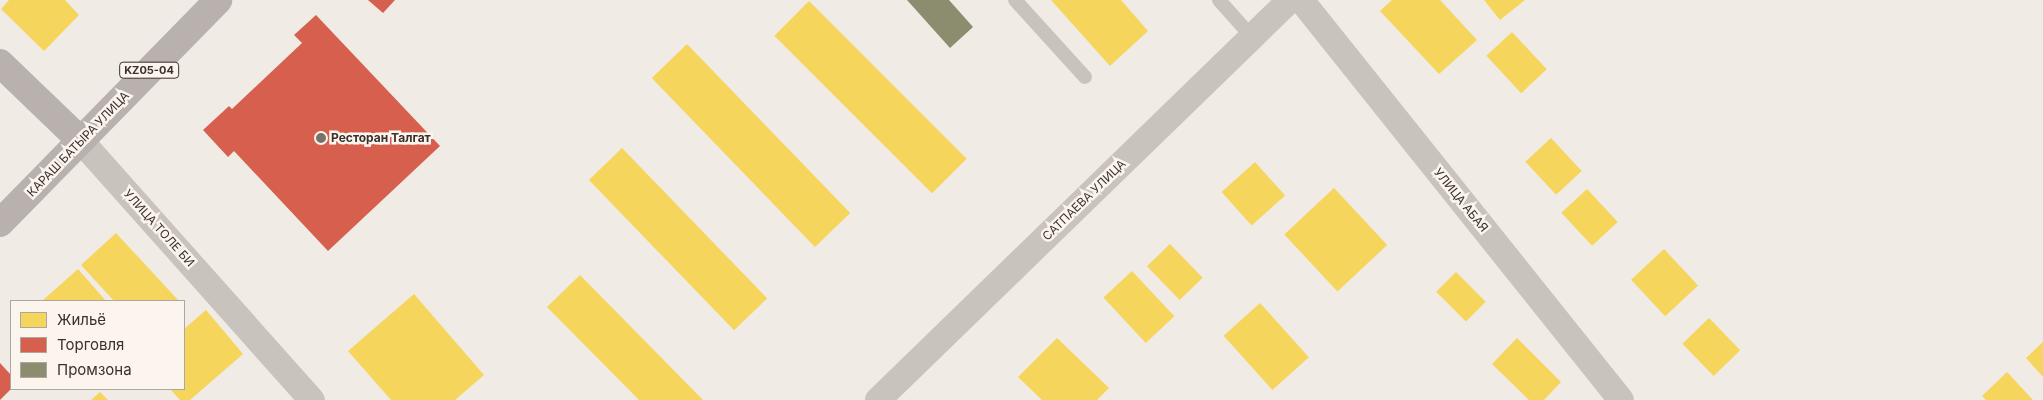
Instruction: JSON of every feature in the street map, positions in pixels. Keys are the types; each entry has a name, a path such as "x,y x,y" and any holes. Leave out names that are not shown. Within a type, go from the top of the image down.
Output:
{"main road":[{"name":"КАРАШ БАТЫРА УЛИЦА","path":"0,223 218,0"},
{"name":"УЛИЦА ТОЛЕ БИ","path":"0,63 81,141"}],"street":[{"name":"САТПАЕВА УЛИЦА","path":"878,400 1290,0"},
{"name":"УЛИЦА АБАЯ","path":"1301,0 1621,400"},
{"name":"УЛИЦА ТОЛЕ БИ","path":"81,141 312,400"}],"lane":[{"path":"1015,0 1085,77"},
{"path":"1219,0 1252,37"}],"building: Жильё":[{"path":"9,0 65,0 79,15 44,51 1,9"},
{"path":"1051,0 1121,0 1148,31 1110,66"},
{"path":"1392,0 1440,0 1477,40 1439,74 1380,11"},
{"path":"1484,0 1525,0 1500,20"},
{"path":"809,1 967,159 932,193 774,36"},
{"path":"1512,32 1547,69 1521,93 1486,56"},
{"path":"687,44 850,213 815,247 652,78"},
{"path":"1551,138 1582,171 1556,195 1525,162"},
{"path":"622,148 767,298 734,330 589,180"},
{"path":"1255,162 1285,195 1252,226 1222,192"},
{"path":"1334,188 1387,245 1337,291 1284,234"},
{"path":"1587,189 1618,222 1592,246 1561,213"},
{"path":"116,233 178,300 113,300 81,265"},
{"path":"1170,244 1203,278 1180,300 1147,266"},
{"path":"1664,249 1698,286 1665,316 1631,280"},
{"path":"78,269 105,300 43,300"},
{"path":"1132,271 1174,316 1146,343 1103,298"},
{"path":"1456,272 1486,302 1466,321 1436,292"},
{"path":"580,275 703,400 639,400 547,307"},
{"path":"414,294 484,375 455,400 391,400 348,351"},
{"path":"1260,303 1309,357 1272,390 1224,336"},
{"path":"206,310 243,354 190,400 180,400 171,390 185,390 185,328"},
{"path":"1709,318 1740,350 1714,376 1682,344"},
{"path":"1057,338 1109,388 1097,400 1042,400 1018,377"},
{"path":"1517,338 1561,382 1544,400 1529,400 1492,364"},
{"path":"2043,342 2043,377 2026,358"},
{"path":"2007,372 2033,400 1986,400 1982,396"},
{"path":"100,392 108,400 91,400"}],"building: Торговля":[{"path":"368,0 395,0 383,13"},
{"name":"Ресторан Талгат","path":"316,15 440,146 328,251 234,151 228,157 203,130 229,106 232,109 302,43 294,35"},
{"path":"0,363 10,374 10,390 0,400"}],"building: Промзона":[{"path":"907,0 949,0 973,27 950,48"}],"place":[{"name":"Ресторан Талгат","path":"321,138"}]}
